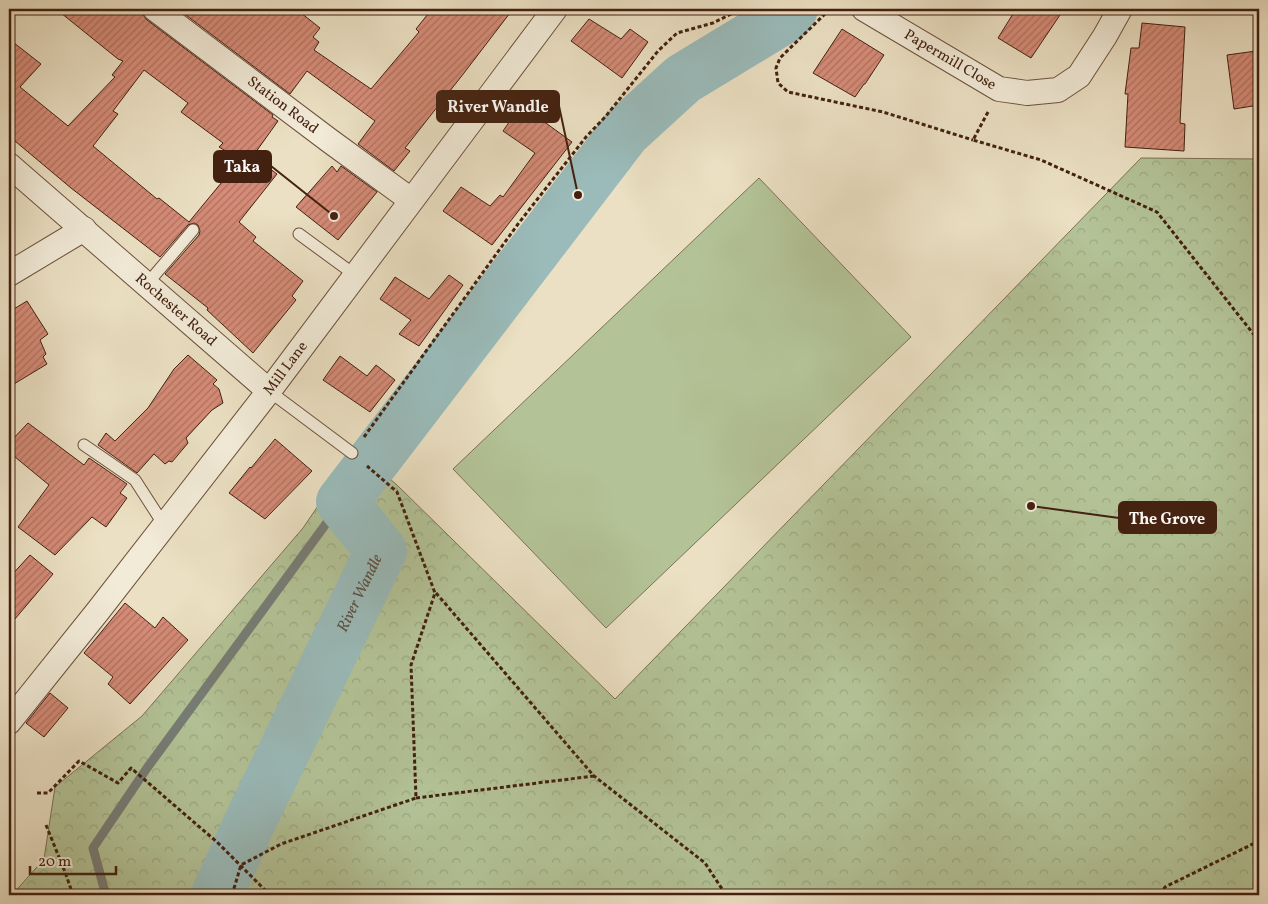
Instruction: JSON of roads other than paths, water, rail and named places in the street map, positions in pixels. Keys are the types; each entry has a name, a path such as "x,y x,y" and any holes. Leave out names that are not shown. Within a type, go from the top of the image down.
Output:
{"street":[{"name":"Station Road","path":"155,9 411,200"},
{"name":"Mill Lane","path":"9,722 269,391 555,9"},
{"name":"Papermill Close","path":"864,9 999,89 1027,93 1058,90 1079,76 1120,9"},
{"name":"Rochester Road","path":"9,165 269,391"},
{"path":"9,274 84,229"}],"lane":[{"path":"147,284 193,230"},
{"path":"299,234 355,275"},
{"path":"269,391 352,453"},
{"path":"84,445 135,480 164,525"}],"waterway":[{"name":"River Wandle","path":"217,895 248,826 381,551 342,502 625,132 683,79 787,16 792,9"},
{"path":"105,892 93,848 147,768 342,502"}],"place":[{"name":"River Wandle","path":"578,195"},
{"name":"Taka","path":"334,216"},
{"name":"The Grove","path":"1031,506"}]}
